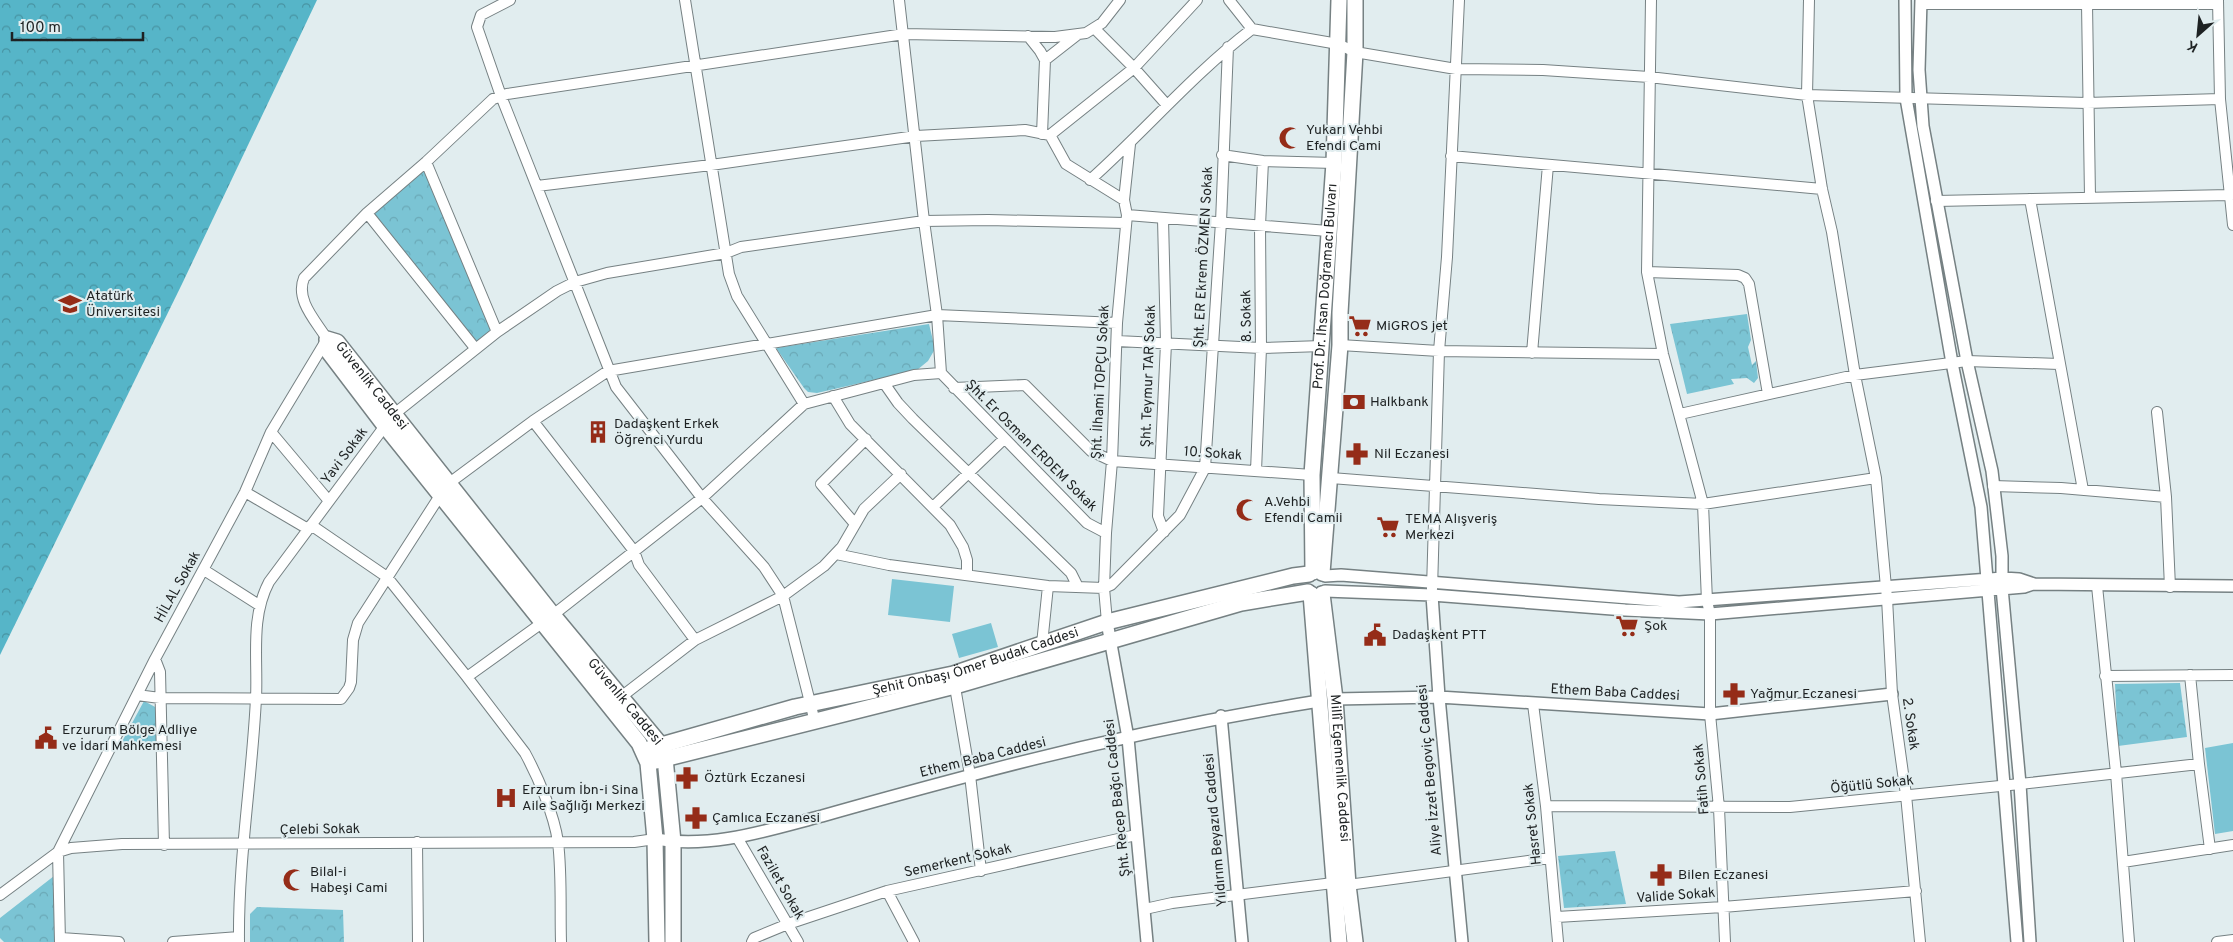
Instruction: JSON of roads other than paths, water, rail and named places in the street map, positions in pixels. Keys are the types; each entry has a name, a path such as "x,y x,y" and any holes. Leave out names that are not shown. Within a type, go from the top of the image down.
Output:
{"main road":[{"name":"Prof. Dr. İhsan Doğramacı Bulvarı","path":"1317,574 1312,475 1334,163 1339,0"},
{"name":"Prof. Dr. İhsan Doğramacı Bulvarı","path":"1317,574 1331,478 1340,345 1356,0"},
{"name":"Güvenlik Caddesi","path":"327,339 337,342 389,420 548,619 634,736 646,757 655,839 657,942"},
{"path":"1317,574 1328,585 1316,593 1305,583 1317,574"},
{"name":"Şehit Onbaşı Ömer Budak Caddesi","path":"646,757 810,704 954,680 1042,644 1108,622 1292,576 1317,574"},
{"name":"Şehit Onbaşı Ömer Budak Caddesi","path":"662,751 815,722 954,680 1110,642 1242,603 1316,593"},
{"name":"Millî Egemenlik Caddesi","path":"1316,593 1335,698 1341,884 1339,942"},
{"name":"Millî Egemenlik Caddesi","path":"1316,593 1319,701 1341,884 1355,942"},
{"name":"Güvenlik Caddesi","path":"548,619 621,698 662,751 673,842 673,942"}],"street":[{"path":"510,0 481,15 477,27 501,96 575,282 608,371 616,387 702,498 764,567 783,596 815,722"},
{"path":"685,0 729,274 738,296 804,404"},
{"path":"467,677 548,619 702,498 804,404 914,375 941,373 937,315 924,221 916,136 899,0"},
{"path":"327,339 303,301 302,282 304,278 367,213 426,162 493,99 501,96 694,65 904,34 1028,36 1086,34 1102,23 1120,0"},
{"path":"1046,135 1134,68 1197,0"},
{"path":"1229,0 1252,29 1338,44 1355,52 1456,68 1543,70 1649,77 1807,95 2087,103 2220,99"},
{"path":"1432,595 1439,351 1447,257 1459,0"},
{"name":"Fatih Sokak","path":"1652,0 1649,77 1647,272 1663,354 1703,504 1707,601 1710,614 1710,714 1720,808 1725,942"},
{"name":"2. Sokak","path":"1809,0 1807,95 1855,375 1876,478 1887,598 1892,694 1906,795 1920,942"},
{"path":"1906,0 1906,98 1952,363 1981,507 2017,942"},
{"path":"2030,942 2020,784 1992,471 1967,361 1923,126 1919,70 1921,2 2087,4 2218,2 2220,99 2233,225"},
{"path":"2087,4 2087,103 2090,197"},
{"path":"1094,28 1134,68 1166,104"},
{"path":"1090,180 1130,144 1166,104 1228,47 1252,29"},
{"path":"1045,60 1078,34"},
{"path":"1028,36 1040,50 1045,60 1046,135 1066,164 1124,200"},
{"name":"Şht. ER Ekrem ÖZMEN Sokak","path":"1206,468 1221,222 1222,155 1228,47"},
{"path":"537,186 711,165 916,136 1025,130 1046,135"},
{"name":"Şht. İlhami TOPÇU Sokak","path":"1108,622 1104,588 1106,533 1112,462 1117,323 1126,219 1124,200 1130,144"},
{"path":"1222,155 1263,162 1334,163"},
{"path":"1451,156 1822,189"},
{"path":"426,162 497,332"},
{"name":"8. Sokak","path":"1256,471 1261,348 1260,226 1263,162"},
{"path":"1532,352 1548,165"},
{"path":"1936,201 2230,195"},
{"path":"2030,199 2083,490"},
{"path":"367,213 475,348"},
{"name":"Yavi Sokak","path":"239,939 243,845 256,699 257,616 259,605 269,582 389,420 475,348 556,291 575,282 607,273 726,254 742,247 924,221 1163,219 1328,231"},
{"name":"Şht. Teymur TAR Sokak","path":"1163,219 1166,343 1158,516 1164,532"},
{"path":"1647,272 1738,275 1745,278 1749,284 1768,394"},
{"path":"137,695 160,698 341,699 351,682 353,640 358,623 444,489 533,421 608,371 937,315 1117,323"},
{"name":"HİLAL Sokak","path":"58,852 155,659 245,492 271,432 327,339"},
{"path":"1116,341 1261,348 1340,345 1439,351 1663,354"},
{"path":"1680,414 1855,375 1967,361 2059,364"},
{"name":"Şht. Er Osman ERDEM Sokak","path":"941,373 1087,523 1106,533"},
{"path":"884,383 898,403 1071,574 1078,587"},
{"path":"954,388 1025,385 1091,451 1112,462"},
{"path":"833,396 844,416 934,506 950,525 961,542 967,560 967,575"},
{"path":"2157,412 2166,497 2170,587"},
{"path":"533,421 634,551 639,565 696,640"},
{"path":"271,432 329,501"},
{"path":"855,524 820,484 866,439"},
{"path":"934,506 1004,439"},
{"name":"10. Sokak","path":"1112,462 1312,475"},
{"path":"836,554 890,565 1048,586 1104,588 1112,584 1164,532 1187,505 1206,468"},
{"path":"621,698 696,640 783,596 836,554 847,540 868,505 901,474"},
{"path":"1331,478 1599,499 1703,504 1876,478"},
{"path":"1993,486 2083,490 2166,497"},
{"path":"245,492 310,527 387,577 467,677 528,759 550,813 558,842 561,942"},
{"path":"204,570 259,605"},
{"path":"1317,574 1669,601 1707,601 1886,585 2003,583 2024,587 2034,584 2170,587 2233,586"},
{"path":"1316,593 1432,595 1606,609 1710,614 1887,598 1987,584"},
{"path":"1042,644 1048,586"},
{"path":"2097,586 2116,773 2129,942"},
{"name":"Aliye İzzet Begoviç Caddesi","path":"1432,595 1439,698 1462,942"},
{"name":"Şht. Recep Bağcı Caddesi","path":"1108,622 1128,738 1147,942"},
{"path":"155,659 160,668 164,845"},
{"path":"2190,675 2198,764 2210,849"},
{"path":"2105,676 2233,675"},
{"path":"954,680 970,775 982,870"},
{"name":"Ethem Baba Caddesi","path":"1335,698 1439,698 1710,714 1892,694"},
{"name":"Ethem Baba Caddesi","path":"655,839 673,842 738,839 970,775 1222,716 1319,701"},
{"name":"Hasret Sokak","path":"1533,704 1546,806 1558,942"},
{"name":"Yıldırım Beyazıd Caddesi","path":"1222,716 1242,942"},
{"name":"Öğütlü Sokak","path":"1546,806 1790,807 2004,786 2198,764"},
{"name":"Semerkent Sokak","path":"752,942 754,938 788,924 887,891 1136,835"},
{"name":"Çelebi Sokak","path":"0,895 58,852 71,848 122,844 634,842 655,839"},
{"name":"Fazilet Sokak","path":"738,839 798,942"},
{"path":"417,842 418,942"},
{"path":"2123,862 2233,845"},
{"path":"58,852 61,940 119,942"},
{"path":"1145,909 1237,894 1341,884 1550,858"},
{"path":"887,891 914,942"},
{"name":"Valide Sokak","path":"1557,917 1723,907 1916,891"},
{"path":"173,942 239,939"},
{"path":"2220,942 2233,940"}],"place":[{"name":"Yukarı Vehbi Efendi Cami","path":"1290,138"},
{"name":"Atatürk Üniversitesi","path":"70,304"},
{"name":"MiGROS jet","path":"1360,326"},
{"name":"Halkbank","path":"1354,402"},
{"name":"Dadaşkent Erkek Öğrenci Yurdu","path":"598,432"},
{"name":"Nil Eczanesi","path":"1357,454"},
{"name":"A.Vehbi Efendi Camii","path":"1247,510"},
{"name":"TEMA Alışveriş Merkezi","path":"1388,527"},
{"name":"Şok","path":"1627,626"},
{"name":"Dadaşkent PTT","path":"1375,635"},
{"name":"Yağmur Eczanesi","path":"1734,694"},
{"name":"Erzurum Bölge Adliye ve İdari Mahkemesi","path":"46,738"},
{"name":"Öztürk Eczanesi","path":"687,778"},
{"name":"Erzurum İbn-i Sina Aile Sağlığı Merkezi","path":"506,798"},
{"name":"Çamlıca Eczanesi","path":"696,818"},
{"name":"Bilen Eczanesi","path":"1661,875"},
{"name":"Bilal-i Habeşi Cami","path":"294,880"}]}
